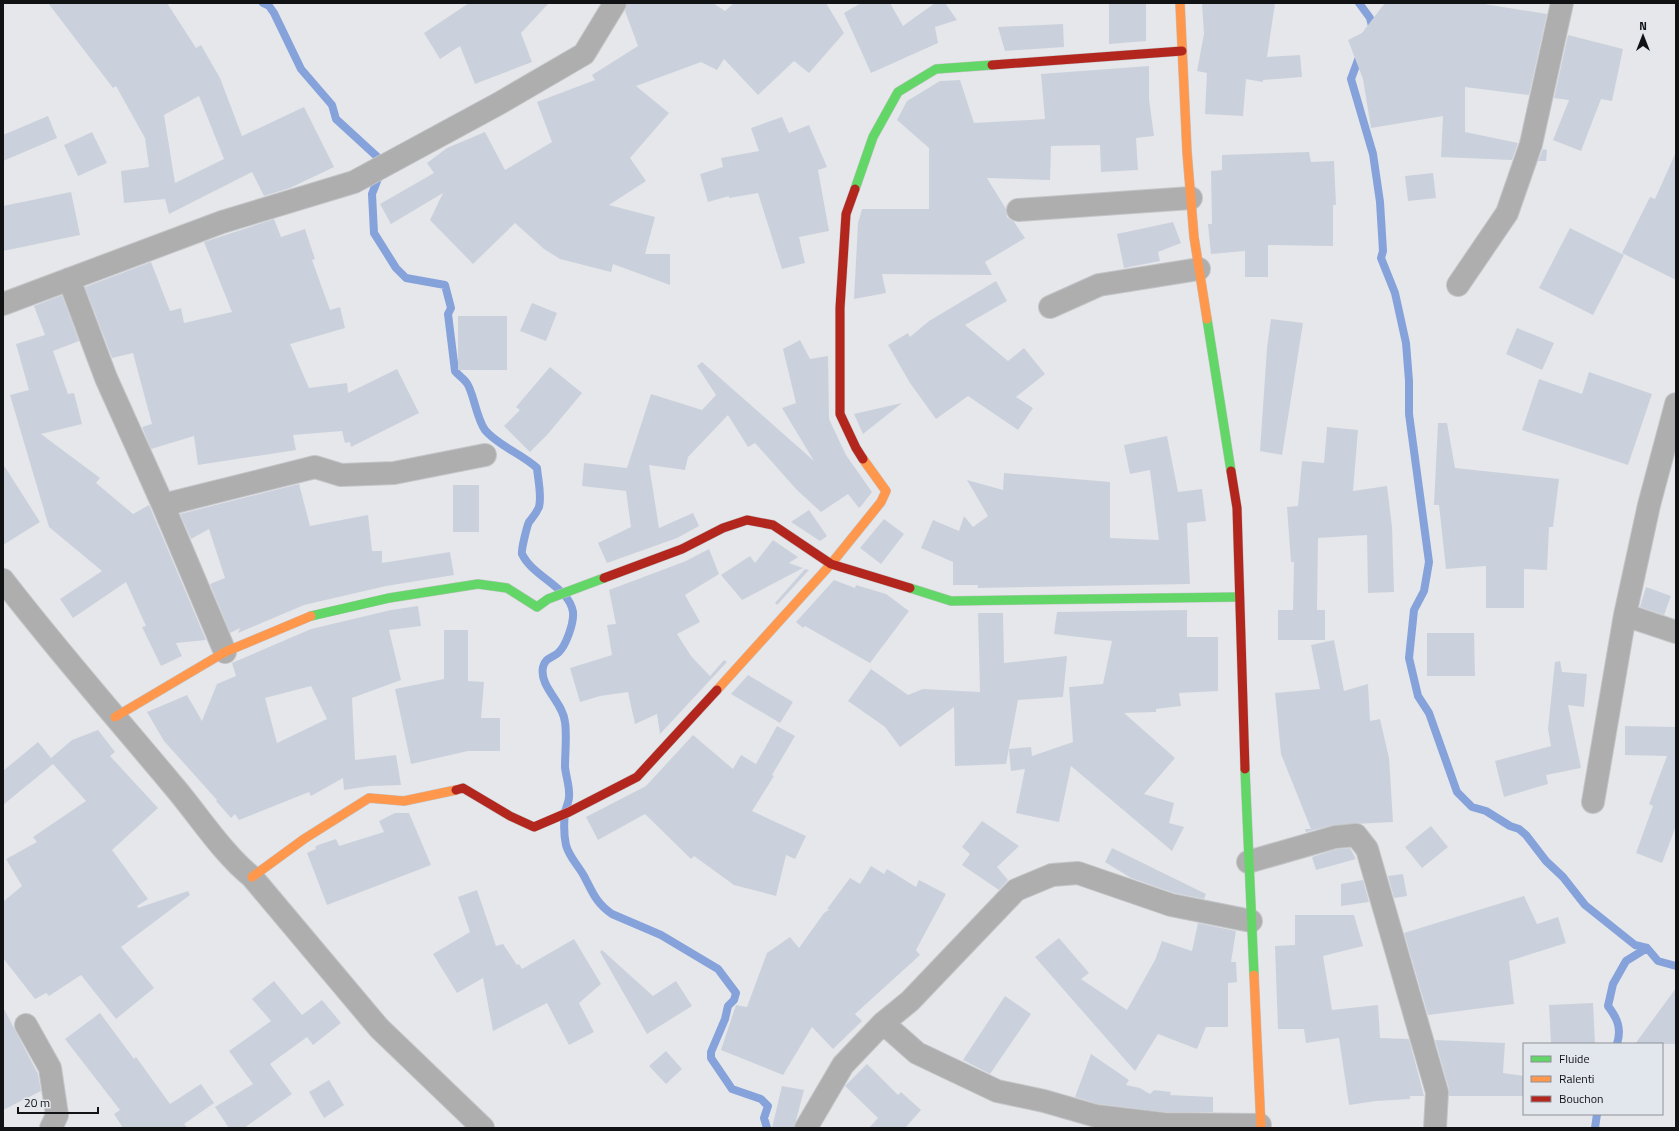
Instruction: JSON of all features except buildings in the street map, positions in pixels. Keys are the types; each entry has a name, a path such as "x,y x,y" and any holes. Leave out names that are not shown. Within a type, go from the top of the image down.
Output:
{"street":[{"path":"3,304 222,222 354,182 399,159 584,54 615,3"},
{"path":"883,1023 917,1053 997,1091 1044,1101 1096,1116 1163,1124 1260,1126 1252,921 1248,862 1237,508 1194,237 1180,3"},
{"path":"1458,285 1507,213 1531,144 1562,3"},
{"path":"252,877 304,839 369,798 404,801 463,788 510,816 534,826 569,812 637,777 750,655 831,564 881,502 886,491 856,448 840,414 840,308 846,214 873,137 898,92 936,68 1182,51"},
{"path":"1018,210 1191,198"},
{"path":"1050,307 1099,284 1199,269"},
{"path":"69,279 106,378 163,504 225,652"},
{"path":"1593,802 1625,615 1649,504 1676,404"},
{"path":"163,504 315,467 341,475 394,473 485,455"},
{"path":"115,716 225,652 307,617 389,598 478,584 507,588 537,606 548,599 682,549 723,528 748,520 773,525 831,564 951,601 1239,597"},
{"path":"3,580 45,635 200,817 236,864 252,877 379,1028 476,1126"},
{"path":"1625,615 1676,632"},
{"path":"1248,862 1335,837 1356,834 1367,849 1437,1092 1435,1128"},
{"path":"806,1128 843,1065 883,1023 910,1001 1016,890 1052,875 1078,873 1171,905 1252,921"},
{"path":"26,1025 50,1068 57,1115 51,1128"}],"waterway":[{"path":"263,3 269,6 274,13 301,69 332,105 336,119 384,163 372,194 374,233 396,268 406,278 445,285 451,308 448,314 455,371 465,381 471,391 482,425 485,430 496,440 537,468 540,503 537,512 528,524 522,554 534,569 565,596 570,603 573,612 571,628 567,640 561,650 549,658 543,667 544,681 560,708 565,722 565,767 569,793 569,801 564,820 567,849 595,897 602,906 612,914 661,935 718,969 736,993 734,1000 728,1006 725,1019 711,1052 711,1058 732,1089 761,1099 768,1106 764,1118 767,1128"},
{"path":"1359,3 1370,18 1373,30"},
{"path":"1361,52 1351,79 1373,154 1380,202 1383,251 1381,258 1395,293 1406,343 1409,381 1409,414 1429,562 1424,591 1414,610 1409,658 1418,696 1429,713 1457,792 1472,807 1486,811 1510,826 1519,829 1526,835 1546,861 1563,877 1585,905 1635,945 1647,948 1658,961 1676,966"},
{"path":"1617,1043 1619,1028 1614,1015 1608,1006 1613,984 1626,961 1647,948"},
{"path":"1595,1128 1597,1115"}],"traffic: fast":[{"path":"855,189 873,137 898,92 936,69 992,65"},
{"path":"1207,319 1231,471"},
{"path":"311,616 389,598 478,584 507,588 537,607 548,599 604,578"},
{"path":"910,588 951,601 1239,597"},
{"path":"1245,769 1254,975"}],"traffic: slow":[{"path":"1180,3 1187,152 1194,237 1207,319"},
{"path":"717,690 831,564 881,502 886,491 863,459"},
{"path":"115,717 225,652 311,616"},
{"path":"252,877 304,839 369,798 404,801 456,790"},
{"path":"1254,975 1261,1128"}],"traffic: jam":[{"path":"992,65 1182,51"},
{"path":"855,189 846,214 840,308 840,414 856,448 863,459"},
{"path":"1231,471 1237,508 1245,769"},
{"path":"604,578 682,549 723,528 747,520 773,525 831,564 910,588"},
{"path":"456,790 463,788 510,816 534,827 569,812 637,777 717,690"}]}
